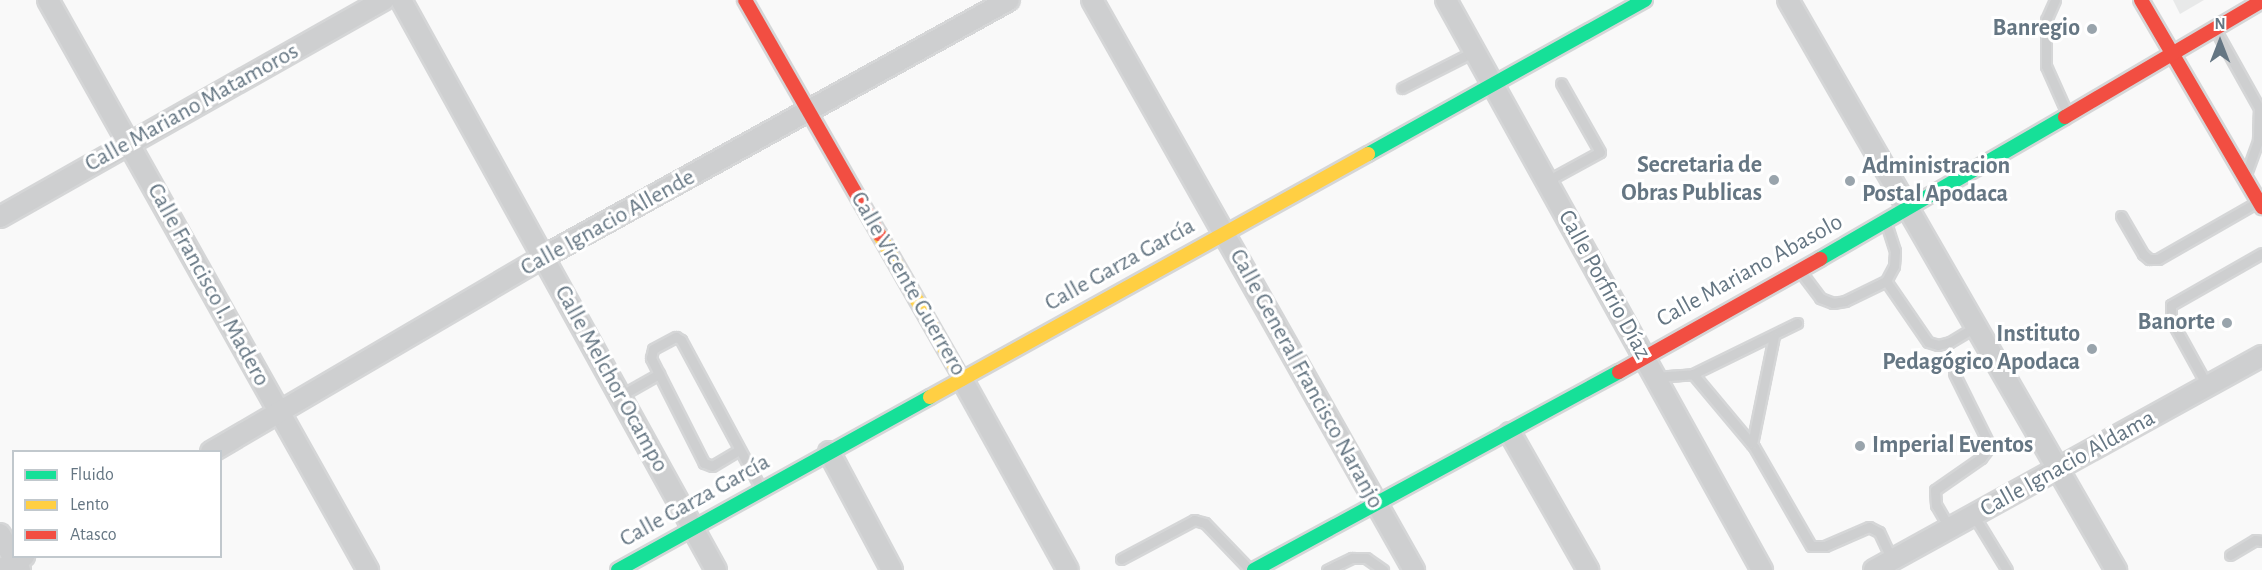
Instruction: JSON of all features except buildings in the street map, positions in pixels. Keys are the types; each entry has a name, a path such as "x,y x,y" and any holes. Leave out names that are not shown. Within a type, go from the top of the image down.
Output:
{"street":[{"name":"Calle Francisco I. Madero","path":"48,0 368,570"},
{"name":"Calle Mariano Matamoros","path":"0,217 128,142 384,0"},
{"name":"Calle Melchor Ocampo","path":"401,0 716,570"},
{"name":"Calle Vicente Guerrero","path":"745,0 962,379 1068,570"},
{"name":"Calle Ignacio Allende","path":"214,450 543,257 1009,0"},
{"name":"Calle General Francisco Naranjo","path":"1092,0 1414,570"},
{"name":"Calle Porfirio Díaz","path":"1446,0 1762,570"},
{"name":"Calle Garza García","path":"618,570 1224,233 1495,87 1645,0"},
{"path":"1788,0 2116,570"},
{"path":"2140,0 2170,54 2255,190"},
{"name":"Calle Mariano Abasolo","path":"1252,570 1510,434 1642,356 1886,222 2262,1"},
{"name":"Calle Ignacio Aldama","path":"1874,570 2262,356"},
{"path":"1510,434 1588,570"},
{"path":"829,452 892,570"},
{"path":"0,534 15,564"}],"lane":[{"path":"2055,0 2046,20 2046,66 2067,114"},
{"path":"2121,216 2143,254 2149,259 2158,259 2255,190 2259,108 2214,29"},
{"path":"1402,88 1475,51"},
{"path":"1547,181 1600,152 1561,83"},
{"path":"1799,270 1820,298 1833,303 1845,301 1886,281 1894,266 1895,251 1886,222"},
{"path":"2208,387 2171,320 2171,305 2262,253"},
{"path":"1886,281 1928,342 1938,345 1950,342 1976,327"},
{"path":"1654,377 1693,374 1797,323"},
{"path":"1752,444 1774,336"},
{"path":"739,450 712,466 704,463 659,374 651,351 678,338 761,489"},
{"path":"1950,529 1936,505 1935,490 1981,458 1990,446 1954,373"},
{"path":"620,396 659,374"},
{"path":"1693,374 1752,444 1811,546 1825,546 1869,527 1879,532 1892,560"},
{"path":"1974,516 2007,570"},
{"path":"1122,559 1194,520 1205,523 1252,570"},
{"path":"2230,555 2255,540 2262,541"},
{"path":"1327,570 1352,558 1366,558 1383,570"}],"shaded area":[{"path":"2173,0 2204,0 2180,14"}],"traffic: fast":[{"path":"1368,154 1645,0"},
{"path":"1820,259 2065,117"},
{"path":"1254,570 1619,372"},
{"path":"618,570 930,397"}],"traffic: slow":[{"path":"930,397 1368,154"},
{"path":"879,234 962,379"}],"traffic: jam":[{"path":"745,0 879,234"},
{"path":"2141,0 2262,207"},
{"path":"2065,117 2262,1"},
{"path":"1619,372 1820,259"}],"place":[{"name":"Banregio","path":"2092,29"},
{"name":"Secretaria de Obras Publicas","path":"1774,180"},
{"name":"Administracion Postal Apodaca","path":"1850,181"},
{"name":"Banorte","path":"2227,323"},
{"name":"Instituto Pedagógico Apodaca","path":"2092,349"},
{"name":"Imperial Eventos","path":"1860,446"}]}
